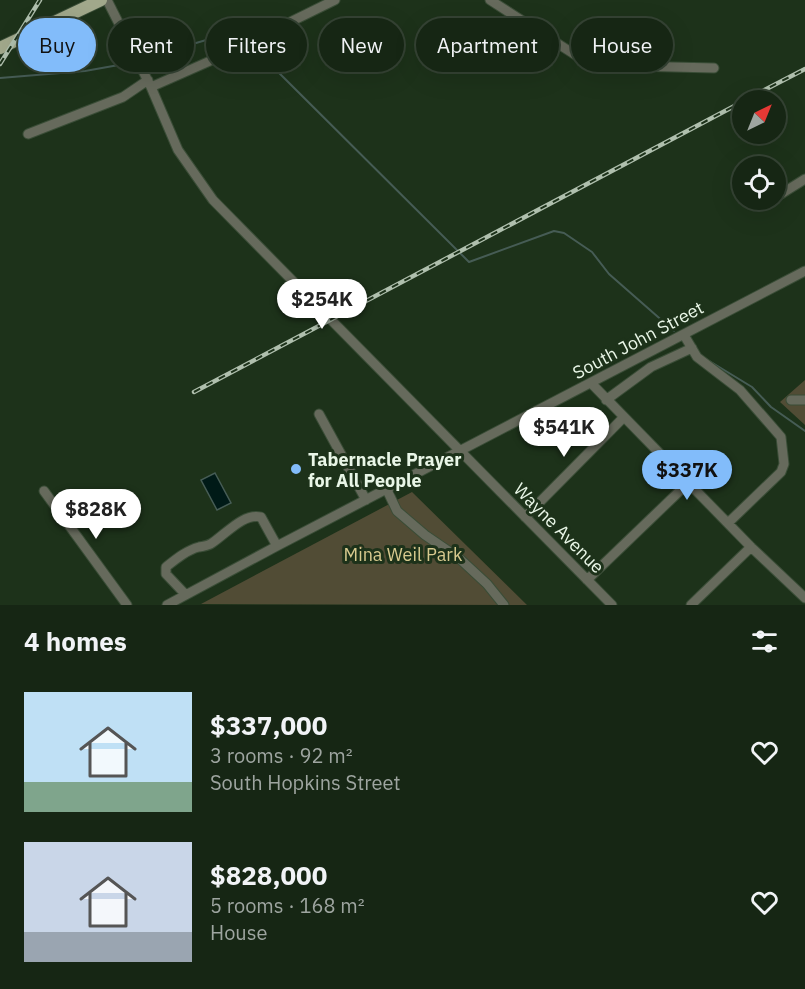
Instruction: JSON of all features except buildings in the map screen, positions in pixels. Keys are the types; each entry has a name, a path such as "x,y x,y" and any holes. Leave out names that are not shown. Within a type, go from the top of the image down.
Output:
{"main road":[{"path":"0,48 101,0"}],"street":[{"name":"Wayne Avenue","path":"107,0 149,84 178,150 213,200 612,605"},
{"path":"28,134 123,98 323,3 335,0"},
{"path":"490,0 591,65 714,68"},
{"path":"786,191 805,179"},
{"name":"South John Street","path":"175,603 186,594 277,546 805,271"},
{"path":"684,335 697,357 740,390 781,437 784,464 781,472 728,524"},
{"path":"606,400 651,367 692,348"},
{"path":"591,383 728,524 805,598"},
{"path":"791,400 805,400"},
{"path":"319,414 366,500"},
{"path":"525,517 623,418"},
{"path":"587,580 688,483"},
{"path":"44,490 127,605"},
{"path":"387,490 397,511 425,535 460,559 487,584 504,605"},
{"path":"186,594 166,574 166,567 189,552 211,544 237,525 253,517 261,517 277,546"},
{"path":"691,605 751,547"}],"green space":[{"path":"805,380 805,425 780,402"},
{"name":"Mina Weil Park","path":"412,492 527,605 201,604"}],"water":[{"path":"215,473 231,503 217,510 201,480"}],"waterway":[{"path":"194,44 206,40"},
{"path":"0,78 108,67"},
{"path":"278,72 469,262 554,231 564,233 592,252 609,274 674,331"},
{"path":"706,359 752,387 771,407 805,431"}],"railway":[{"path":"0,64 40,0"},
{"path":"764,90 805,69"},
{"path":"194,392 732,107"}],"place":[{"name":"Tabernacle Prayer for All People","path":"296,469"}]}
